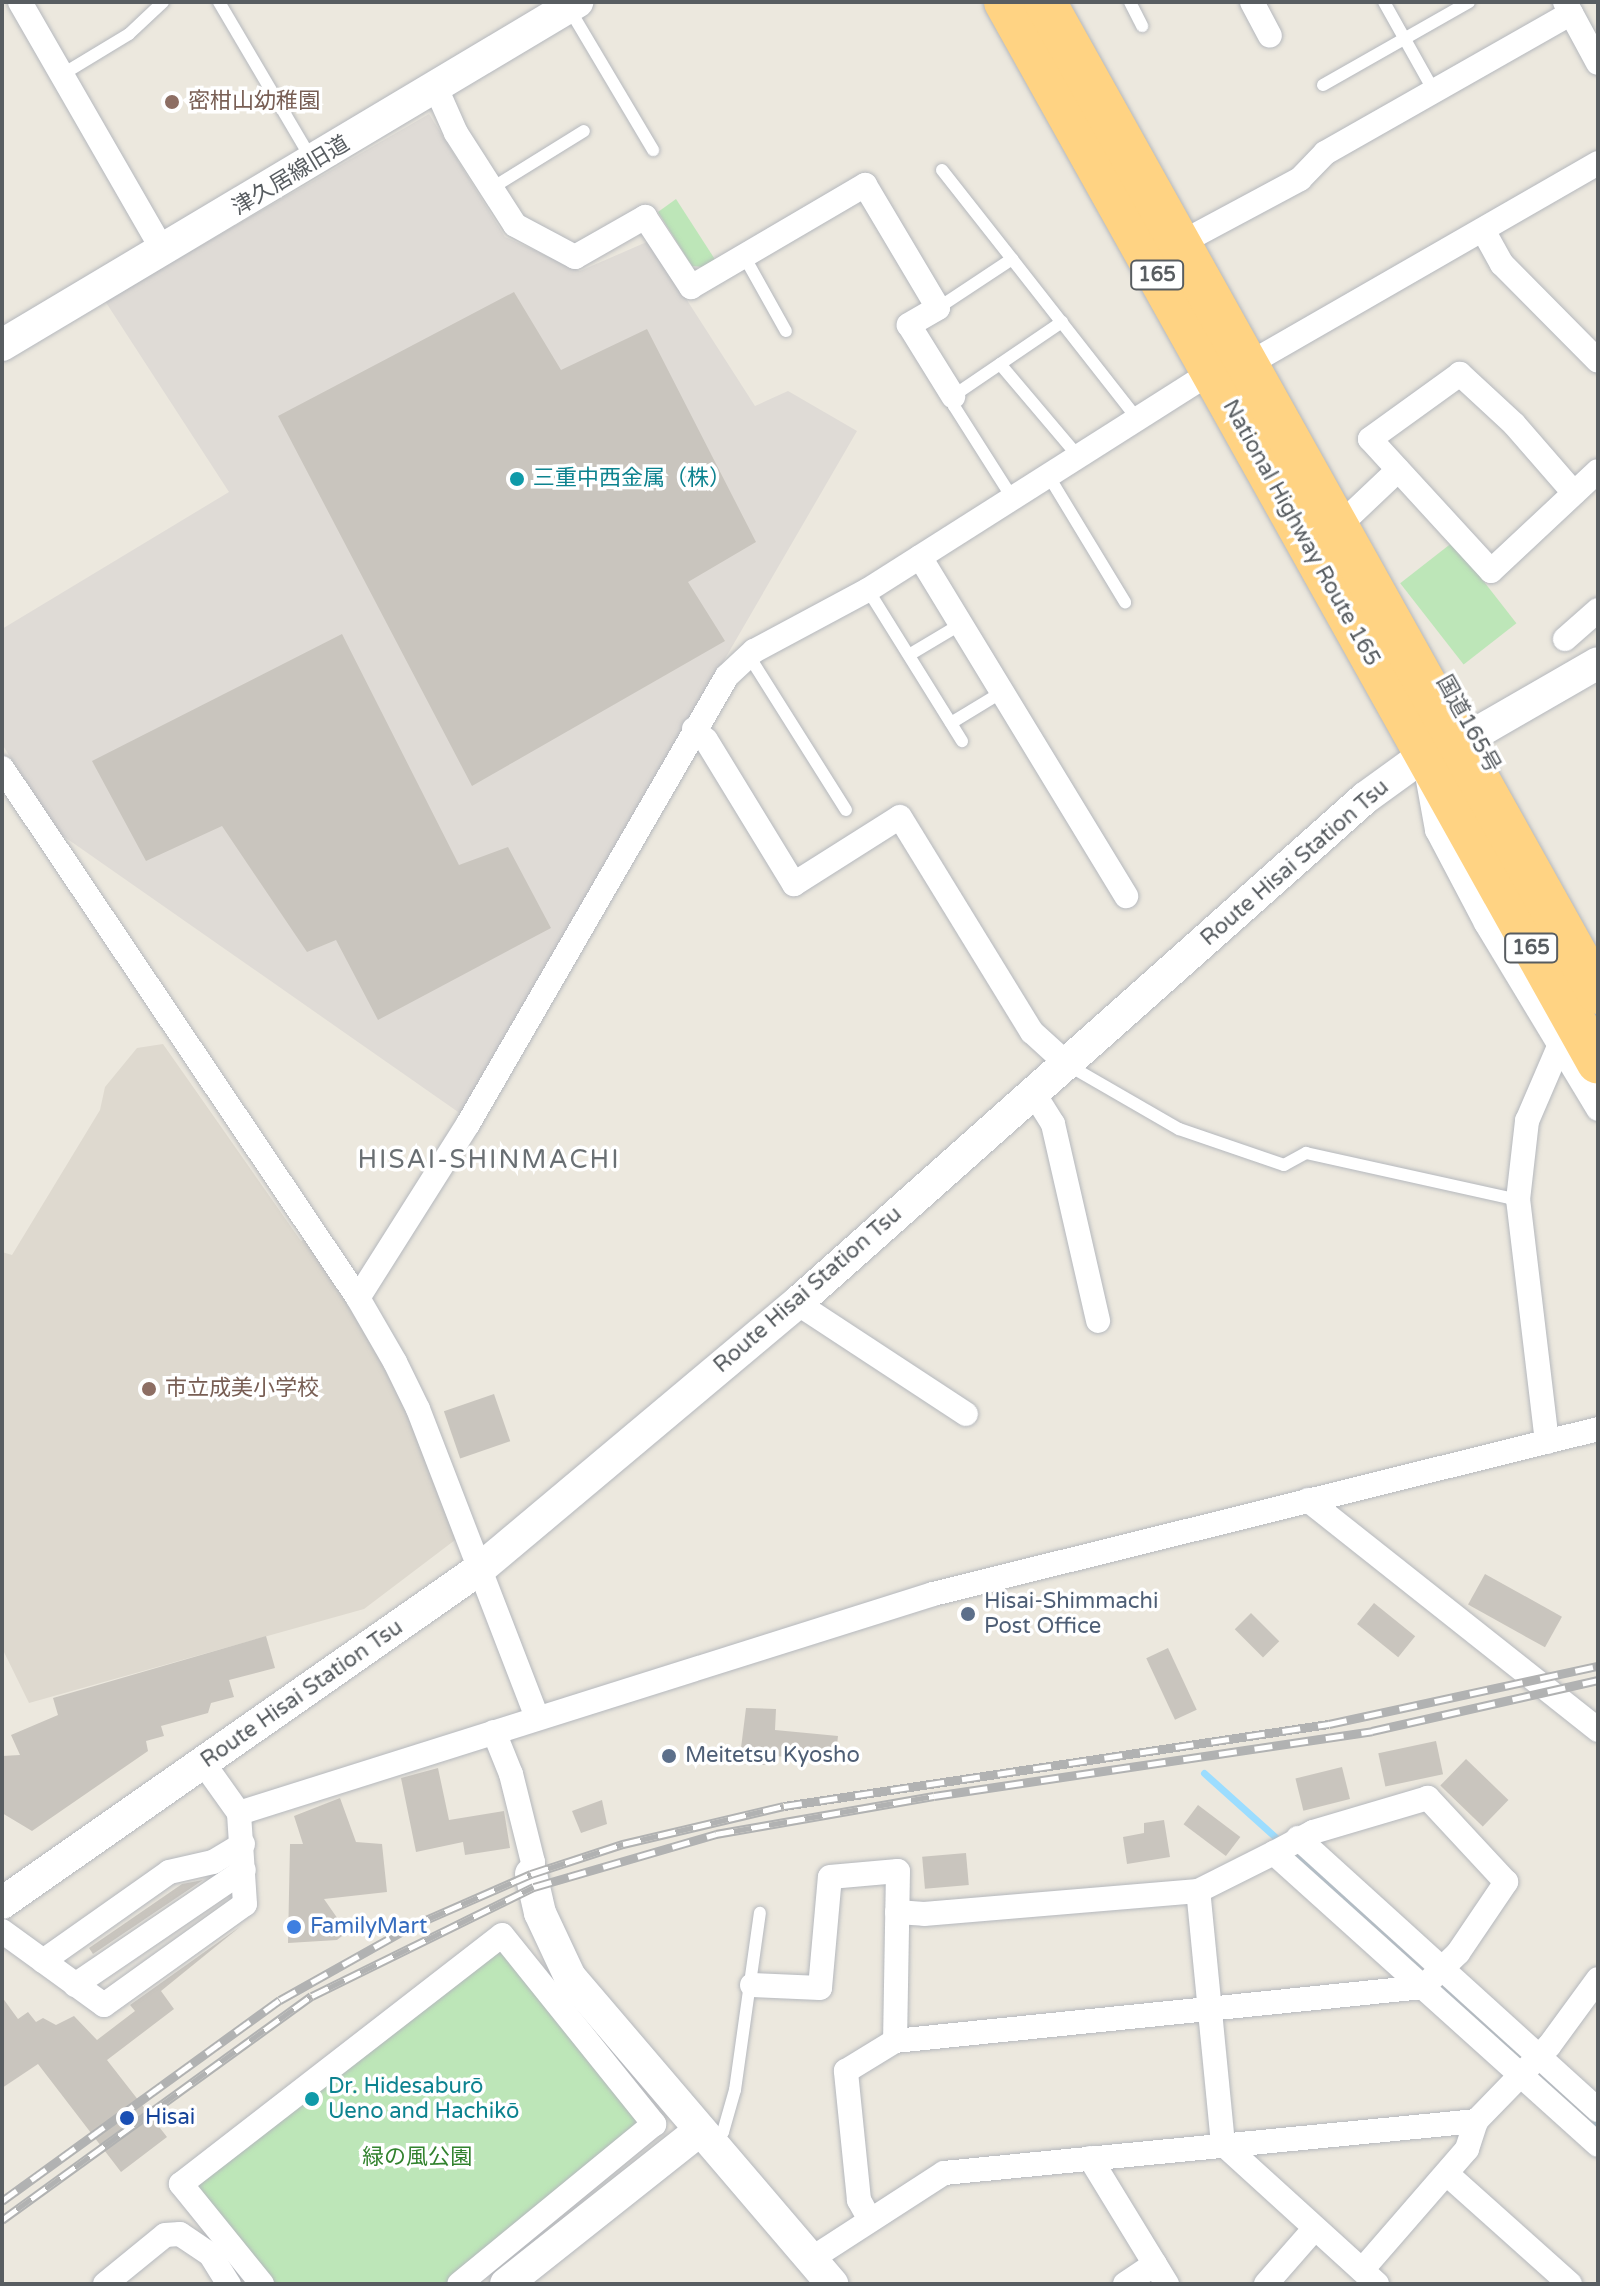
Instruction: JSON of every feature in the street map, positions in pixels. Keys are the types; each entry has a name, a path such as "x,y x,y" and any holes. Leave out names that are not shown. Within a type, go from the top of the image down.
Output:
{"highway":[{"name":"National Highway Route 165","path":"1005,2 1228,369 1598,993"},
{"name":"National Highway Route 165","path":"1054,5 1177,245 1228,369 1331,515 1452,744 1598,1063"}],"main road":[{"name":"津久居線旧道","path":"2,345 314,162 572,5"},
{"name":"Route Hisai Station Tsu","path":"2,1903 481,1568 797,1303 1365,798 1452,744 1598,663"},
{"path":"531,1874 540,1913 570,1977 704,2139 832,2284"},
{"path":"506,2284 704,2139"}],"street":[{"path":"20,2 163,251"},
{"path":"1252,2 1270,36"},
{"path":"1177,245 1300,179 1325,153 1434,91 1568,8 1598,63"},
{"path":"436,88 456,133 515,225 575,257 645,217 691,287 865,185 938,308 909,325 953,396"},
{"path":"358,1298 468,1124 727,676 749,656 868,590 1013,499 1135,416 1483,230 1598,163"},
{"path":"1483,230 1502,264 1598,361"},
{"path":"1574,493 1514,424 1460,374 1370,439 1491,571 1598,471"},
{"path":"1331,515 1398,470"},
{"path":"920,557 1126,896"},
{"path":"1565,639 1598,610"},
{"path":"694,729 706,740 794,884 900,817 1032,1032 1067,1064"},
{"name":"国道165号","path":"1452,744 1598,954"},
{"name":"165","path":"1452,744 1437,830 1558,1049 1598,1109"},
{"path":"2,768 358,1298 418,1409 537,1717"},
{"path":"1547,1442 1518,1200 1527,1121 1558,1049"},
{"path":"1033,1092 1053,1124 1098,1321"},
{"path":"797,1303 966,1414"},
{"path":"239,1813 933,1594 1598,1429"},
{"path":"1308,1500 1598,1730"},
{"path":"494,1732 511,1774 533,1862 531,1874"},
{"path":"2,1931 104,2005 245,1904 239,1813 204,1764"},
{"path":"870,2220 859,2200 846,2071 895,2041 1210,2010 1432,1978 1506,1882 1428,1798 1286,1846 1198,1891 924,1914 897,1912"},
{"path":"43,1961 169,1872 213,1862 243,1844"},
{"path":"1286,1846 1531,2067 1598,2145"},
{"path":"75,1985 244,1870"},
{"path":"752,1985 820,1988 830,1877 898,1871 895,2041"},
{"path":"1198,1891 1223,2144 1369,2277 1467,2149 1476,2121 1531,2067 1598,1979"},
{"path":"262,2284 181,2184 502,1935 654,2124 459,2284"},
{"path":"1531,2067 1598,2110"},
{"path":"811,2259 944,2173 1476,2121"},
{"path":"1090,2158 1161,2274 1125,2284"},
{"path":"1447,2174 1570,2284"},
{"path":"1266,2284 1315,2228"},
{"path":"105,2284 165,2235 180,2234 195,2241 228,2279"}],"lane":[{"path":"63,74 129,34 163,2"},
{"path":"219,2 314,162"},
{"path":"1130,2 1142,26"},
{"path":"1384,2 1434,91"},
{"path":"1323,85 1469,2"},
{"path":"572,5 653,150"},
{"path":"492,188 584,131"},
{"path":"942,170 1135,416"},
{"path":"744,256 786,331"},
{"path":"938,308 1012,259"},
{"path":"1013,499 954,406 953,396 1062,322"},
{"path":"1000,364 1078,456"},
{"path":"1048,475 1125,602"},
{"path":"868,590 962,741"},
{"path":"909,655 961,624"},
{"path":"749,656 846,810"},
{"path":"951,723 1002,692"},
{"path":"1067,1064 1179,1129 1284,1165 1306,1153 1518,1200"},
{"path":"704,2139 723,2132 730,2110 752,1985 760,1913"}],"shaded area":[{"path":"429,114 505,237 580,271 649,241 755,406 788,391 857,431 461,1114 56,831 2,744 2,629 229,492 105,301"},
{"path":"163,1044 301,1241 307,1238 371,1342 410,1417 459,1537 364,1609 29,1703 2,1648 2,1252 12,1255 100,1110 105,1087 137,1048"}],"green space":[{"path":"676,199 716,261 703,267 692,266 658,212"},
{"path":"1453,542 1516,623 1464,664 1400,583"},
{"name":"緑の風公園","path":"502,1935 654,2124 459,2284 262,2284 181,2184"}],"building":[{"name":"三重中西金属（株）","path":"514,292 561,370 647,329 756,542 688,582 725,641 472,786 278,416"},
{"path":"342,634 459,865 508,847 551,928 378,1020 336,940 307,952 222,826 146,861 92,761"},
{"path":"494,1394 510,1441 460,1459 444,1411"},
{"path":"1485,1574 1562,1617 1545,1647 1468,1605"},
{"path":"1374,1603 1415,1636 1398,1657 1357,1624"},
{"path":"1251,1613 1279,1641 1263,1658 1235,1629"},
{"path":"266,1636 275,1668 229,1680 234,1697 211,1703 208,1713 161,1726 164,1736 146,1741 148,1751 32,1831 2,1813 2,1756 20,1755 11,1735 58,1715 53,1698"},
{"path":"1168,1648 1197,1710 1175,1720 1146,1658"},
{"path":"746,1708 776,1709 775,1730 838,1736 835,1762 775,1756 774,1765 739,1764"},
{"path":"1436,1741 1443,1774 1385,1787 1378,1753"},
{"path":"1466,1759 1508,1800 1483,1827 1440,1786"},
{"path":"1342,1767 1350,1799 1303,1811 1295,1779"},
{"path":"438,1768 449,1820 504,1811 510,1848 465,1855 463,1842 416,1852 401,1778"},
{"path":"340,1798 356,1842 382,1844 387,1892 324,1899 347,1932 337,1940 288,1943 290,1844 303,1844 294,1816"},
{"path":"602,1800 607,1824 581,1833 572,1811"},
{"path":"1198,1805 1240,1837 1226,1856 1184,1824"},
{"path":"1164,1820 1170,1857 1127,1864 1123,1837 1144,1833 1144,1823"},
{"path":"966,1853 969,1885 925,1889 922,1857"},
{"path":"203,1880 93,1954 89,1948 182,1884"},
{"path":"241,1926 161,1991 174,2009 107,2060 167,2137 121,2172 38,2064 2,2088 2,1997 18,2019 28,2012 36,2022 43,2018 56,2025 74,2016 97,2040 135,2011 130,2005"}],"waterway":[{"path":"1204,1773 1598,2127"}],"railway":[{"path":"2,2201 280,2000 412,1926 531,1874 623,1844 784,1806 1329,1724 1598,1666"},
{"path":"2,2220 312,1996 534,1887 716,1834 934,1796 1372,1731 1598,1680"}],"place":[{"name":"密柑山幼稚園","path":"172,102"},
{"name":"三重中西金属（株）","path":"517,479"},
{"name":"市立成美小学校","path":"149,1389"},
{"name":"Hisai-Shimmachi Post Office","path":"968,1614"},
{"name":"Meitetsu Kyosho","path":"669,1756"},
{"name":"FamilyMart","path":"294,1927"},
{"name":"Dr. Hidesaburō Ueno and Hachikō","path":"312,2099"},
{"name":"Hisai","path":"127,2118"}],"district":[{"name":"HISAI-SHINMACHI","path":"489,1160"}]}
